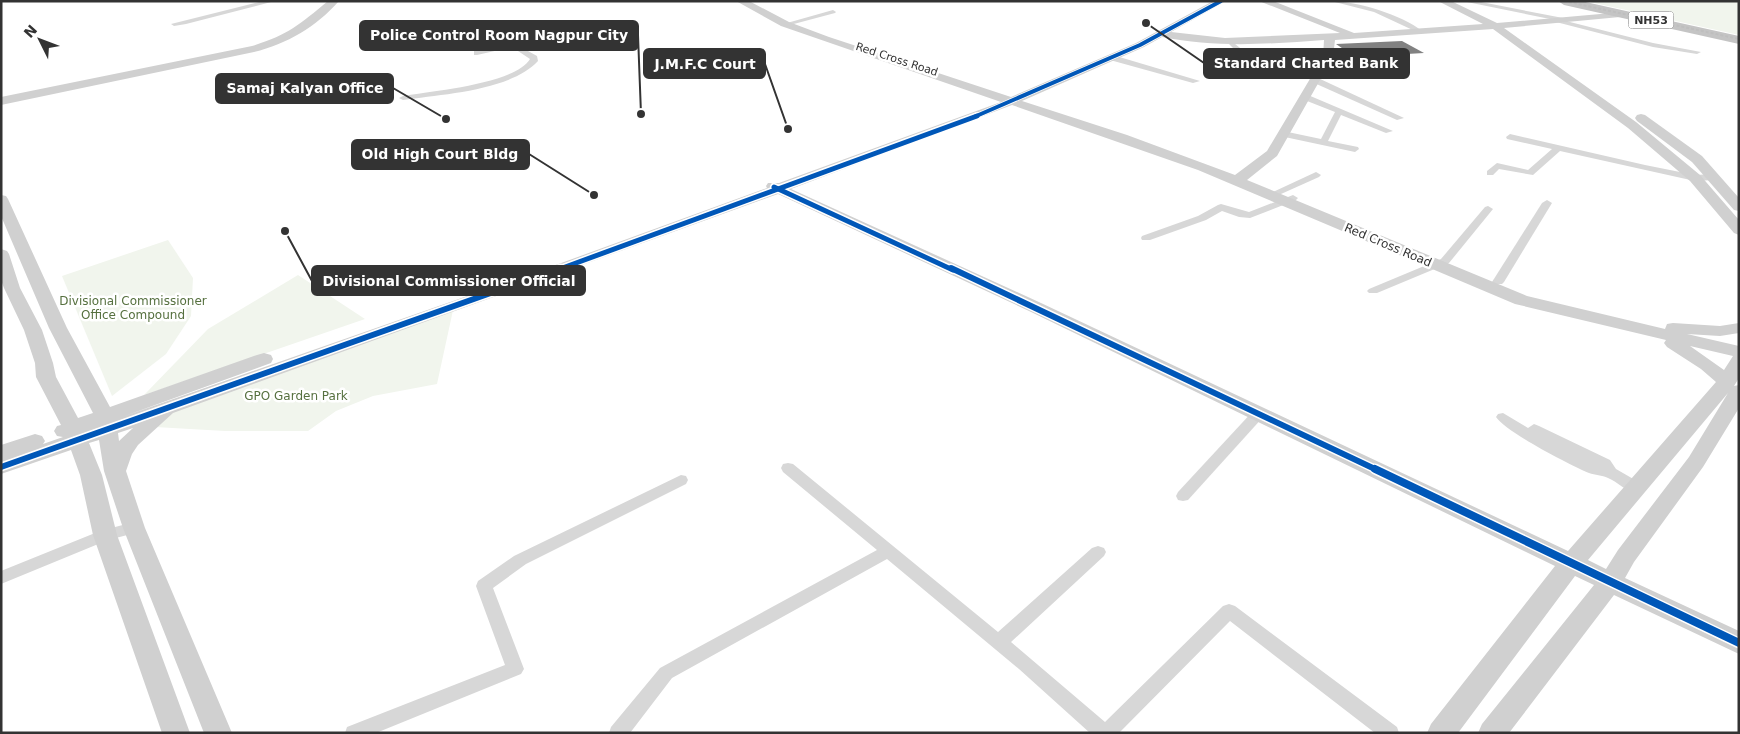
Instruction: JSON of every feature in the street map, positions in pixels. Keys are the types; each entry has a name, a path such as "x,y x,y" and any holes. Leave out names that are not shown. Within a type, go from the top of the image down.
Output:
{"highway":[{"name":"NH53","path":"1564,1 1739,38"},
{"name":"NH53","path":"1576,1 1739,38"}],"street":[{"path":"174,24 198,20 248,5 272,1"},
{"path":"1,99 243,49 269,41 283,34 326,1"},
{"path":"1,99 254,49 280,41 297,32 334,1"},
{"path":"741,1 785,24 881,55"},
{"name":"Red Cross Road","path":"747,1 790,23 881,55 972,99 1008,98 1264,189 1440,263 1521,300 1656,330 1739,344"},
{"path":"1,467 204,379 389,318 987,112 1008,98 1135,42 1210,1"},
{"path":"105,422 176,404 469,301 773,186 993,89 1034,87 1113,58 1163,34 1221,1"},
{"path":"1254,1 1326,30 1332,37"},
{"path":"1264,1 1358,36"},
{"path":"1334,1 1376,11 1419,32"},
{"path":"1443,1 1499,25 1549,67 1617,114 1695,178 1739,230"},
{"path":"1451,1 1499,25 1647,122 1697,159 1739,207"},
{"path":"1465,1 1560,21 1653,45 1697,52"},
{"path":"227,2 248,5"},
{"path":"790,23 833,12"},
{"path":"1163,34 1193,40 1230,42 1419,32 1560,21 1620,14"},
{"path":"1146,238 1202,218 1221,207 1248,215 1264,189 1272,154 1328,57 1332,37"},
{"path":"477,53 541,39"},
{"path":"1230,42 1251,61 1264,65"},
{"path":"403,98 486,83 524,71 534,61 534,58 513,45"},
{"path":"1113,58 1196,81"},
{"path":"1549,67 1565,68"},
{"path":"1315,80 1400,118"},
{"path":"1034,87 1048,112"},
{"path":"1305,97 1389,131"},
{"path":"972,99 1008,98"},
{"path":"1324,141 1339,111"},
{"name":"Red Cross Road","path":"987,112 1048,112"},
{"path":"1283,134 1324,141 1355,149"},
{"path":"1510,137 1557,149 1695,178 1714,177"},
{"path":"1490,173 1497,166 1502,166 1530,173 1557,149"},
{"path":"1264,189 1316,175"},
{"path":"773,186 1036,307 1739,643"},
{"path":"1,199 58,328 105,422 115,471 134,528 218,733"},
{"path":"1498,282 1547,203"},
{"path":"1373,291 1440,263 1488,210"},
{"path":"1,254 12,288 33,330 44,363 46,377 75,434 92,475 105,535 176,733"},
{"name":"Red Cross Road","path":"1440,263 1542,299 1739,352"},
{"path":"1656,330 1720,331 1739,328"},
{"path":"1656,330 1708,365 1733,386"},
{"path":"1492,733 1611,581 1626,556 1696,462 1733,386 1739,360"},
{"path":"1441,733 1572,562 1669,451 1733,386"},
{"path":"115,471 122,452 131,440 176,404"},
{"path":"1183,496 1259,413"},
{"path":"1611,472 1606,463 1591,455 1503,417 1582,464 1595,470 1611,472 1637,488"},
{"path":"1,453 75,434"},
{"path":"1669,451 1696,462"},
{"path":"788,468 999,642 1105,733 1228,611 1390,733"},
{"path":"354,733 515,668 484,586 520,560 681,480"},
{"path":"1,578 105,535 134,528"},
{"path":"618,733 666,673 889,551"},
{"path":"999,642 1098,552"}],"green space":[{"path":"1585,1 1739,1 1739,35"},
{"name":"Divisional Commissioner Office Compound","path":"168,240 193,278 191,316 166,354 112,396 62,276"},
{"name":"Divisional Commissioner Office Compound","path":"298,275 365,319 144,395 208,329"},
{"name":"GPO Garden Park","path":"455,301 437,384 373,396 336,411 308,431 225,431 155,427 174,411"}],"building":[{"path":"1402,41 1424,53 1355,57 1336,44"}],"railway":[{"path":"1564,1 1739,39"}],"cycle path":[{"path":"1,467 570,265 987,112 1140,45 1221,1"},
{"path":"774,187 1035,307 1739,643"}],"place":[{"name":"Standard Charted Bank","path":"1146,23"},
{"name":"Police Control Room Nagpur City","path":"641,114"},
{"name":"Samaj Kalyan Office","path":"446,119"},
{"name":"J.M.F.C Court","path":"788,129"},
{"name":"Old High Court Bldg","path":"594,195"},
{"name":"Divisional Commissioner Official","path":"285,231"}]}
